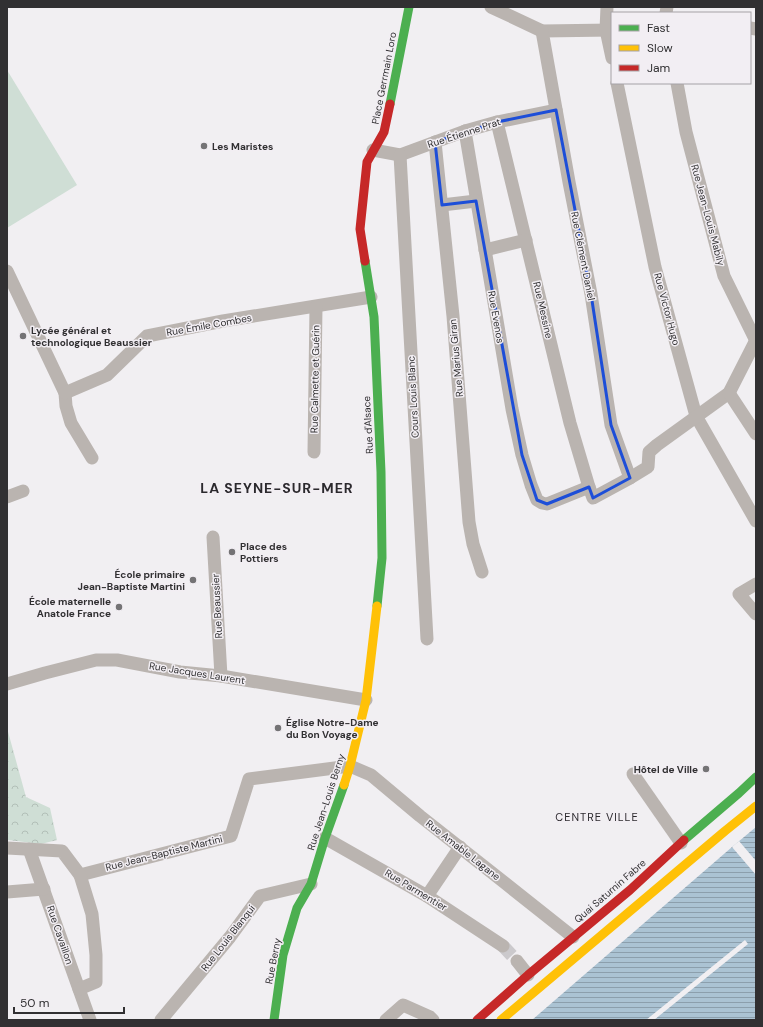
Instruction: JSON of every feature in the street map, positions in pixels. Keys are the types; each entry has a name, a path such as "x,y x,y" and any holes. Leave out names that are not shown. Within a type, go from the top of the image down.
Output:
{"street":[{"name":"Place Gerrmain Loro","path":"373,150 384,132 409,7"},
{"path":"491,7 542,31 609,30"},
{"path":"608,7 611,49"},
{"name":"Rue Clément Daniel","path":"542,31 591,294 611,425 630,478"},
{"name":"Rue Victor Hugo","path":"617,84 655,267 696,416 752,502 756,521"},
{"name":"Rue Jean-Louis Mabily","path":"677,84 686,132 724,276 756,341"},
{"name":"Rue Étienne Prat","path":"400,155 465,131 497,122 556,110"},
{"name":"Rue Messine","path":"497,122 570,423 591,492"},
{"name":"Rue Evenos","path":"465,131 512,409 522,455 537,500 547,504 591,492"},
{"name":"Rue Marius Giran","path":"435,142 453,316 469,522 473,544 482,572"},
{"path":"373,150 400,155"},
{"name":"Rue d'Alsace","path":"366,700 382,558 381,465 374,317 360,229 367,162 373,150"},
{"name":"Cours Louis Blanc","path":"400,155 427,639"},
{"path":"442,205 476,201"},
{"path":"485,250 526,240"},
{"path":"7,271 65,393 66,406 71,423 92,458"},
{"name":"Rue Émile Combes","path":"65,393 107,375 147,336 223,321 371,297"},
{"name":"Rue Calmette et Guérin","path":"314,452 316,306"},
{"path":"591,492 630,478 648,467 649,452 729,393 756,341"},
{"path":"729,393 756,434"},
{"path":"7,496 23,491"},
{"name":"Rue Beaussier","path":"213,537 221,676"},
{"path":"756,584 739,594 756,614"},
{"name":"Rue Jacques Laurent","path":"7,684 96,660 117,660 180,672 221,676 366,700"},
{"name":"Rue Jean-Louis Berny","path":"297,908 311,884 350,766 366,700"},
{"name":"Rue Amable Lagane","path":"350,766 371,776 573,937"},
{"name":"Rue Jean-Baptiste Martini","path":"80,875 231,836 249,779 350,766"},
{"path":"633,774 681,843"},
{"name":"Quai Saturnin Fabre","path":"477,1020 528,975 630,890 756,777"},
{"path":"501,1020 724,831 756,806"},
{"name":"Rue Parmentier","path":"326,838 426,896 504,946"},
{"path":"426,896 460,847"},
{"path":"7,848 62,851 80,875 92,914 96,955 96,982 79,989"},
{"name":"Rue Cavaillon","path":"29,849 90,1020"},
{"name":"Rue Louis Blanqui","path":"161,1020 230,937 260,896 311,884"},
{"path":"7,892 44,890"},
{"name":"Rue Berny","path":"274,1020 283,954 297,908"},
{"path":"517,961 528,975"},
{"path":"386,1020 403,1005 430,1016 433,1020"}],"highlighted area":[{"path":"556,110 591,294 611,425 630,478 593,498 589,487 547,504 537,500 522,455 476,201 442,205 435,142 497,122"}],"green space":[{"path":"7,70 77,185 7,228"},
{"path":"7,728 26,797 50,808 57,840 41,844 8,840"}],"water":[{"path":"756,827 756,1020 532,1020 732,847"}],"pier":[{"path":"739,841 756,861 756,875 732,847"},
{"path":"745,940 748,944 654,1020 646,1020"}],"tunnel":[{"path":"503,946 517,961"}],"traffic: fast":[{"path":"390,104 409,7"},
{"path":"365,261 374,317 381,472 382,558 377,606"},
{"path":"684,840 756,777"},
{"path":"274,1020 283,955 297,908 311,884 325,838 344,785"}],"traffic: slow":[{"path":"344,785 366,700 377,606"},
{"path":"501,1020 756,806"}],"traffic: jam":[{"path":"365,261 360,229 367,162 384,132 390,104"},
{"path":"477,1020 528,975 630,890 684,840"}],"place":[{"name":"Les Maristes","path":"204,146"},
{"name":"Lycée général et technologique Beaussier","path":"23,336"},
{"name":"Place des Pottiers","path":"232,552"},
{"name":"École primaire Jean-Baptiste Martini","path":"193,580"},
{"name":"École maternelle Anatole France","path":"119,607"},
{"name":"Église Notre-Dame du Bon Voyage","path":"278,728"},
{"name":"Hôtel de Ville","path":"706,769"}],"district":[{"name":"LA SEYNE-SUR-MER","path":"277,488"},
{"name":"CENTRE VILLE","path":"597,817"}]}
